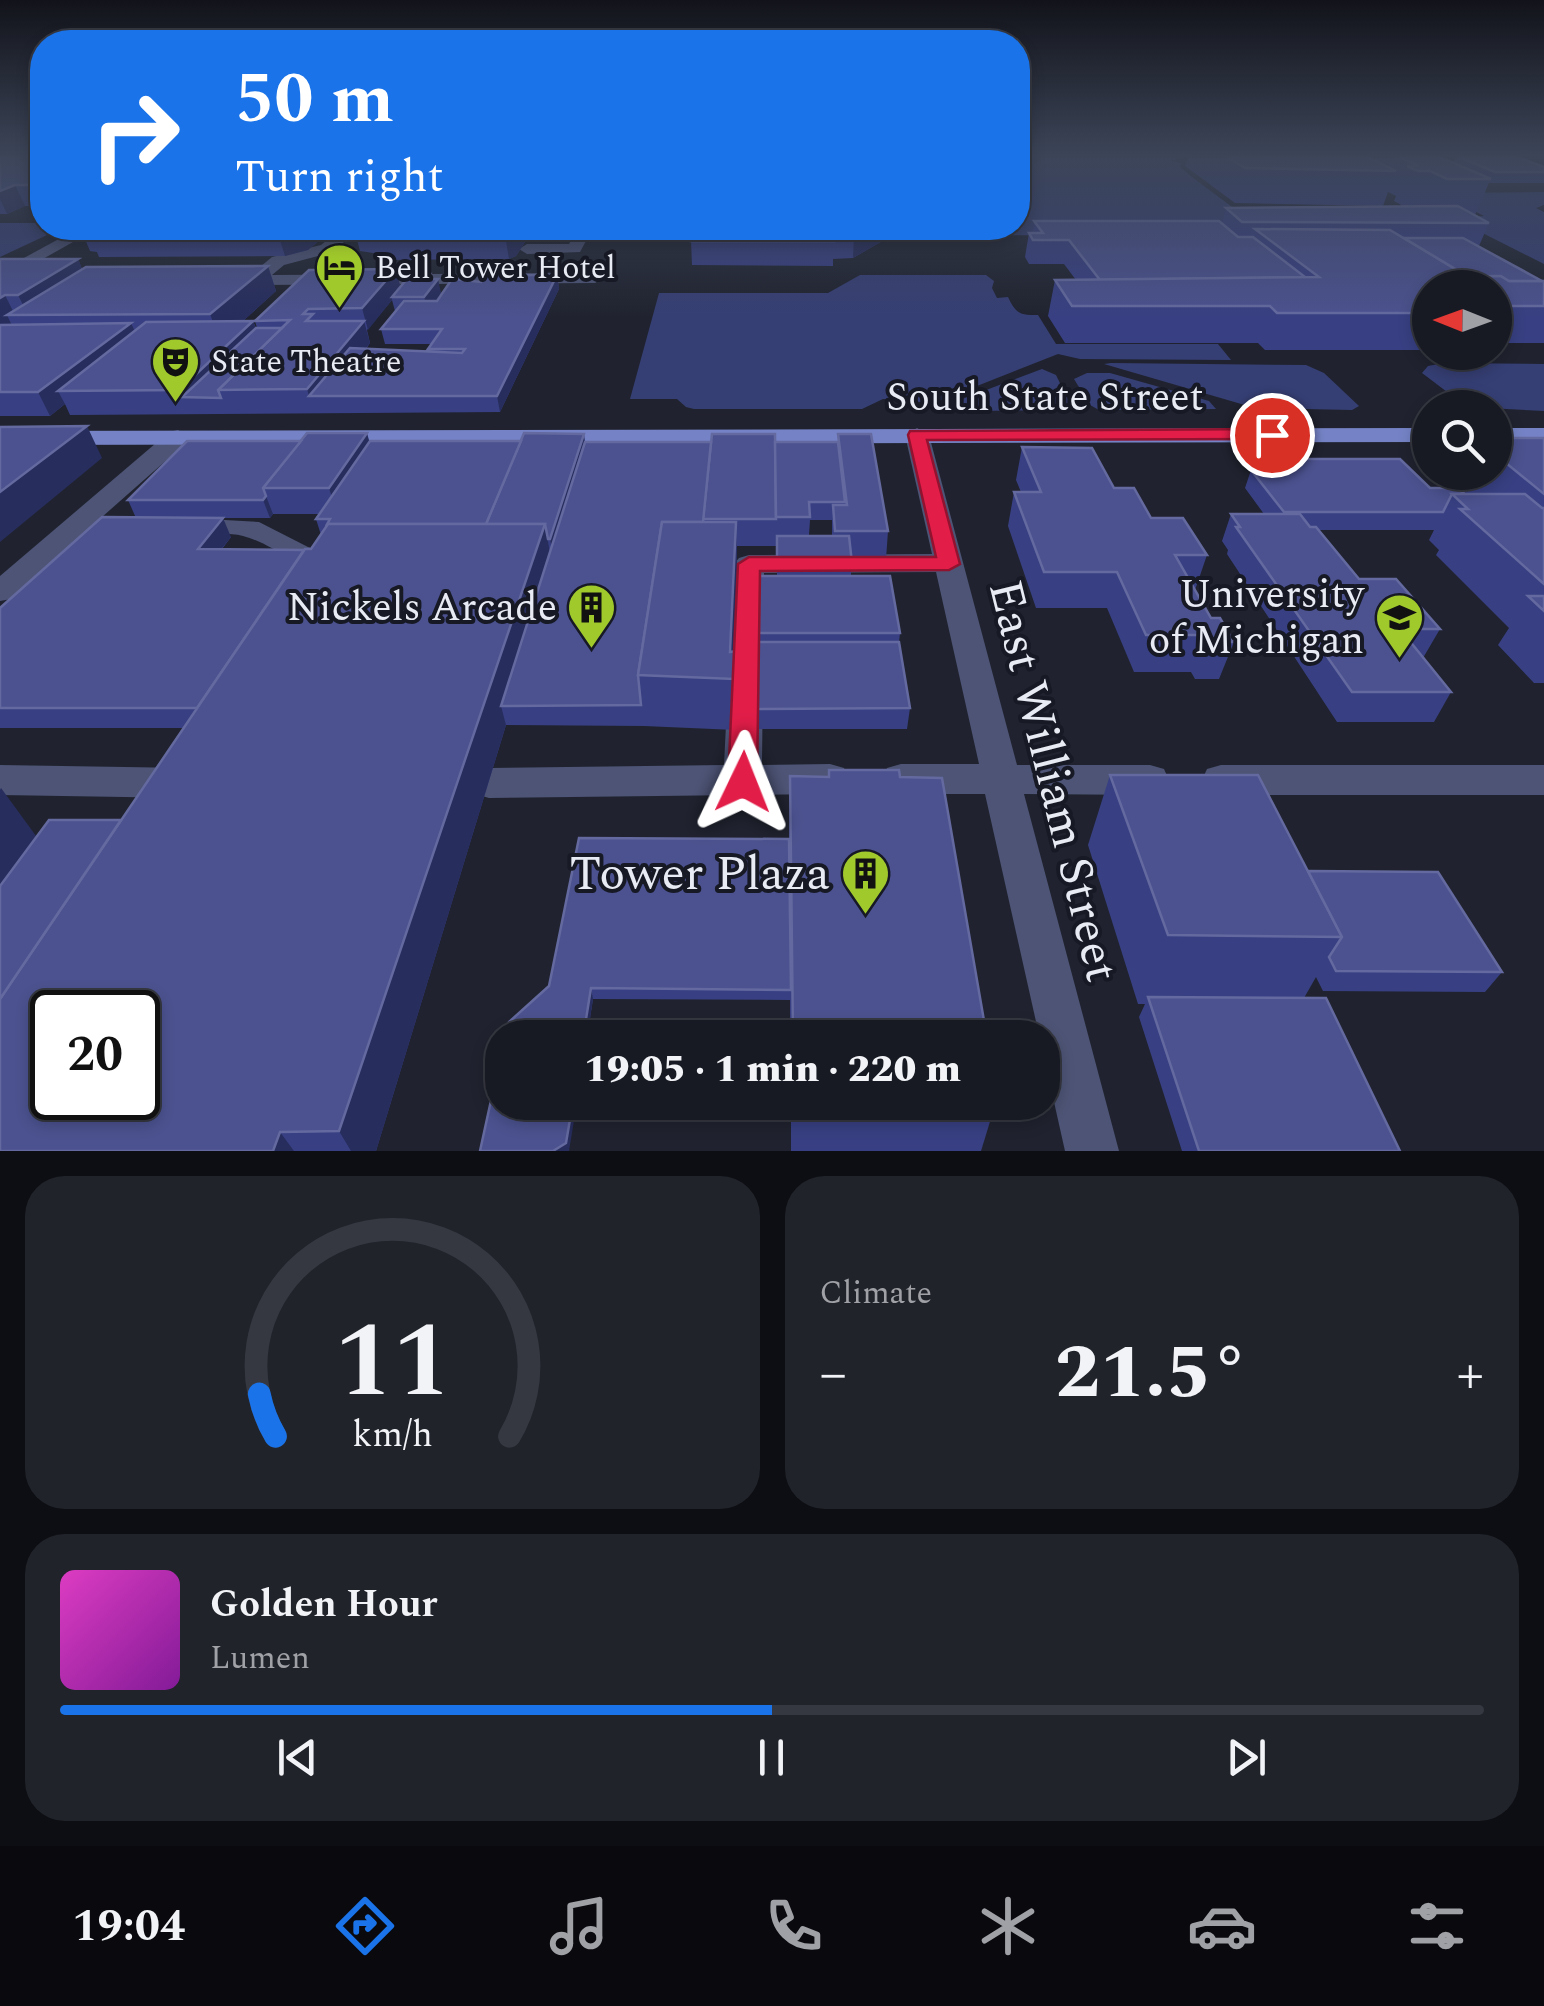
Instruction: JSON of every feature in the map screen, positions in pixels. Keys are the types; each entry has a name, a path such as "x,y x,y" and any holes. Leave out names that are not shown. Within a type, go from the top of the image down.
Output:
{"main road":[{"name":"South State Street","path":"0,438 1412,434"},
{"path":"1512,434 1544,434"}],"street":[{"path":"0,279 69,240"},
{"path":"266,270 278,261 327,249 337,240"},
{"path":"533,240 527,249 574,249 579,240"},
{"path":"208,280 595,278"},
{"path":"0,279 30,281"},
{"name":"East William Street","path":"917,435 1092,1151"},
{"path":"0,592 178,437"},
{"path":"76,525 250,528 313,559 358,563"},
{"path":"749,564 808,550 949,564"},
{"path":"712,558 750,558 743,782"},
{"path":"0,780 209,783"},
{"path":"489,783 1544,780"}],"shaded area":[{"path":"1030,211 1237,211 1271,236 1030,235"},
{"path":"1474,211 1544,212 1544,264 1453,218 1484,216"},
{"path":"0,223 30,223 30,240 36,240 0,257"},
{"path":"860,275 986,275 994,281 992,288 997,298 1008,297 1019,312 1038,315 1056,344 1218,344 1231,360 1080,359 1058,354 934,403 883,399 862,409 694,409 677,399 630,399 659,293 828,293"},
{"path":"1104,364 1306,365 1324,373 1359,406 1352,410 1255,408"},
{"path":"1512,364 1544,364 1544,411 1512,409 1512,390 1444,390 1422,373 1512,370"},
{"path":"1042,369 1056,375 1073,410 972,411 953,406 957,401"},
{"path":"1087,373 1110,373 1209,401 1216,409 1099,410 1090,405 1074,379"}],"building":[{"path":"1229,211 1467,211 1489,223 1242,222"},
{"path":"1034,221 1219,221 1238,237 1253,237 1305,277 1100,280 1069,240 1033,240 1030,235 1043,233"},
{"path":"1255,229 1390,230 1457,270 1412,270 1412,313 1277,313 1270,306 1072,306 1055,280 1319,277"},
{"path":"1404,238 1463,238 1542,281 1512,281 1512,270 1457,270"},
{"path":"691,240 834,240 834,241"},
{"path":"0,259 78,259 18,295 0,298"},
{"path":"268,266 210,314 7,315 86,267"},
{"path":"396,269 362,308 308,309 303,314 313,314 306,321 364,321 307,389 218,390 290,320 255,321 309,270"},
{"path":"411,274 430,274 426,279 438,279 424,297 392,297"},
{"path":"485,275 557,275 497,396 309,396 350,348 462,353 465,349 428,349 442,329 381,329 404,301 437,301 452,279 481,282"},
{"path":"1512,281 1544,281 1544,306 1512,306"},
{"path":"253,321 179,390 58,391 146,322"},
{"path":"131,323 38,392 0,392 0,325"},
{"path":"256,328 282,328 218,390 221,398 182,397"},
{"path":"87,426 0,492 0,427"},
{"path":"307,433 367,433 329,488 263,488"},
{"path":"524,433 584,434 550,539 545,524 486,524"},
{"path":"712,434 775,434 776,519 703,519"},
{"path":"838,434 871,434 888,531 835,531 833,505 847,505"},
{"path":"1512,438 1544,438 1544,494 1512,468"},
{"path":"187,441 301,441 263,488 263,500 128,500"},
{"path":"370,441 521,441 486,524 326,526 330,519 316,519"},
{"name":"Nickels Arcade","path":"585,442 711,442 703,522 662,522 638,675 641,705 501,706"},
{"path":"775,442 838,442 845,502 809,502 810,517 776,517"},
{"path":"1022,447 1092,448 1114,488 1134,488 1151,518 1183,518 1207,555 1175,555 1211,618 1220,618 1234,642 1209,642 1205,635 1146,635 1117,572 1044,572 1014,492 1041,492"},
{"path":"1276,459 1400,459 1412,471 1412,490 1460,490 1465,494 1452,494 1443,512 1284,512 1251,470 1286,470"},
{"path":"1452,494 1525,494 1544,508 1544,584 1460,509 1468,509"},
{"path":"1231,514 1300,514 1310,527 1316,527 1359,579 1396,579 1440,629 1400,629 1451,692 1352,692 1236,527 1240,527"},
{"path":"102,517 223,518 198,549 304,550 197,708 0,708 0,608"},
{"path":"662,522 736,522 730,652 736,651 734,679 638,675"},
{"path":"328,524 545,524 339,1131 280,1132 273,1151 0,1151 0,999 305,549 311,549"},
{"path":"777,536 849,536 852,563 777,563"},
{"path":"759,576 890,576 900,633 758,633"},
{"path":"1528,596 1544,596 1544,611"},
{"path":"758,642 899,642 910,708 757,709"},
{"name":"Tower Plaza","path":"829,770 899,770 900,777 942,778 984,1020 793,1020 790,776 829,777"},
{"path":"1110,775 1258,775 1342,937 1168,935"},
{"path":"49,820 121,820 0,999 0,886"},
{"path":"579,838 789,839 791,990 591,988 586,1020 511,1020 549,986"},
{"path":"1308,871 1438,872 1502,972 1336,971 1329,957 1342,937"},
{"path":"1148,997 1326,998 1400,1151 1199,1151"},
{"path":"487,1120 570,1120 566,1143 553,1151 480,1151"}],"place":[{"name":"Bell Tower Hotel","path":"340,310"},
{"name":"State Theatre","path":"176,404"},
{"name":"Nickels Arcade","path":"592,650"},
{"name":"University of Michigan","path":"1399,660"},
{"name":"Tower Plaza","path":"865,916"}],"route":[{"path":"743,782 749,564 949,564 917,435 1272,435"}]}
